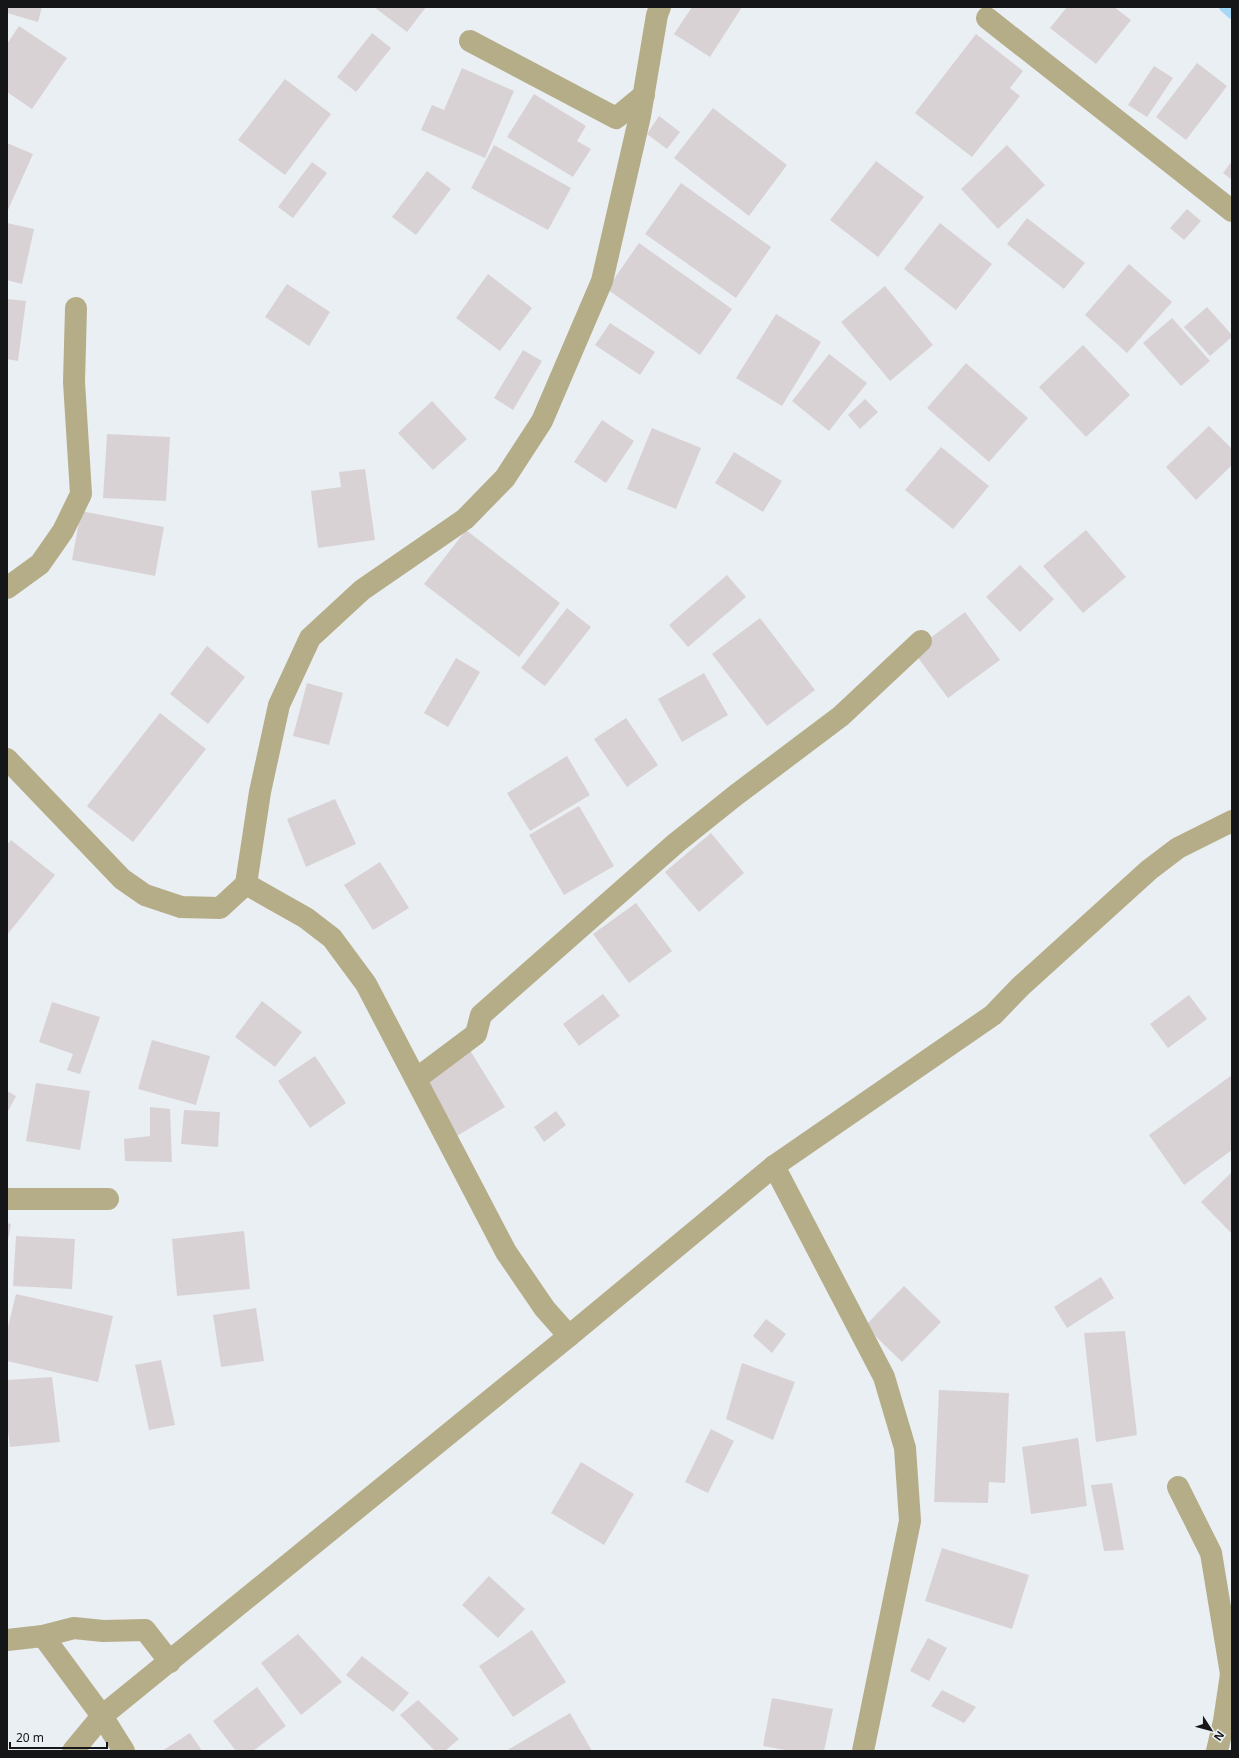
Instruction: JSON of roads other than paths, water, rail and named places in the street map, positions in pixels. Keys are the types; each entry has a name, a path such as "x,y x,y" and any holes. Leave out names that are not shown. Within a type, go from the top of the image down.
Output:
{"street":[{"path":"7,759 122,879 145,896 181,907 220,908 246,884 260,792 279,705 310,638 362,590 465,519 505,478 542,421 602,282 644,95 657,15 660,7"},
{"path":"987,18 1232,211"},
{"path":"470,41 616,118 644,95"},
{"path":"7,588 40,564 63,531 81,494 74,382 76,308"},
{"path":"416,1079 476,1034 481,1015 676,843 736,795 841,716 921,641"},
{"path":"73,1751 102,1716 569,1336 774,1166 993,1015 1021,986 1149,870 1178,848 1232,821"},
{"path":"246,884 306,918 332,938 366,984 506,1252 545,1309 569,1336"},
{"path":"774,1166 884,1377 905,1448 910,1521 863,1751"},
{"path":"7,1199 108,1199"},
{"path":"1178,1487 1211,1553 1231,1674 1224,1721 1217,1751"},
{"path":"7,1640 43,1636 74,1628 103,1631 145,1630 170,1662"},
{"path":"43,1636 102,1716 124,1751"}],"waterway":[{"path":"1224,7 1232,14"}]}
